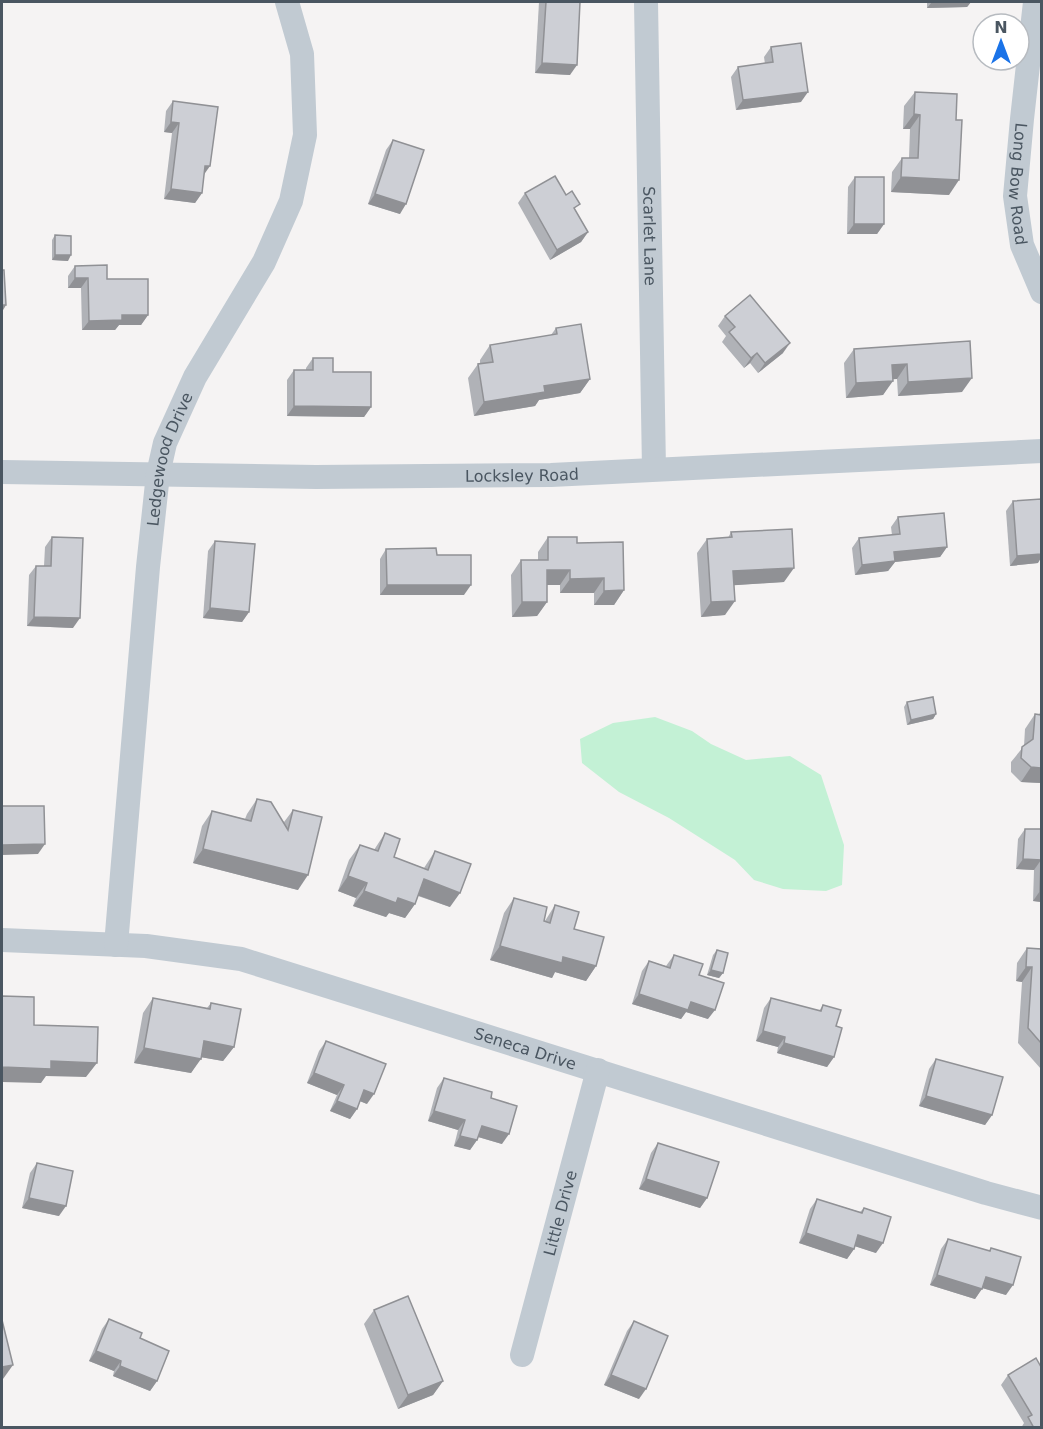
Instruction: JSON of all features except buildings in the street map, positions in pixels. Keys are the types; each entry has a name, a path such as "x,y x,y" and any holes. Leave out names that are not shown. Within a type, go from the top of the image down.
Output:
{"street":[{"name":"Ledgewood Drive","path":"116,945 158,474 165,443 195,376 264,262 291,201 306,135 302,54 287,2"},
{"name":"Scarlet Lane","path":"645,2 654,469"},
{"name":"Long Bow Road","path":"1035,2 1015,196 1022,245 1041,292"},
{"name":"Locksley Road","path":"2,472 316,477 551,475 1041,451"},
{"name":"Seneca Drive","path":"2,940 146,946 241,958 986,1193 1041,1208"},
{"name":"Little Drive","path":"522,1355 598,1070"}],"green space":[{"path":"655,717 692,731 711,744 746,760 790,756 821,775 844,845 842,885 826,891 783,889 754,880 735,860 669,818 619,792 582,763 580,739 613,723"}]}
